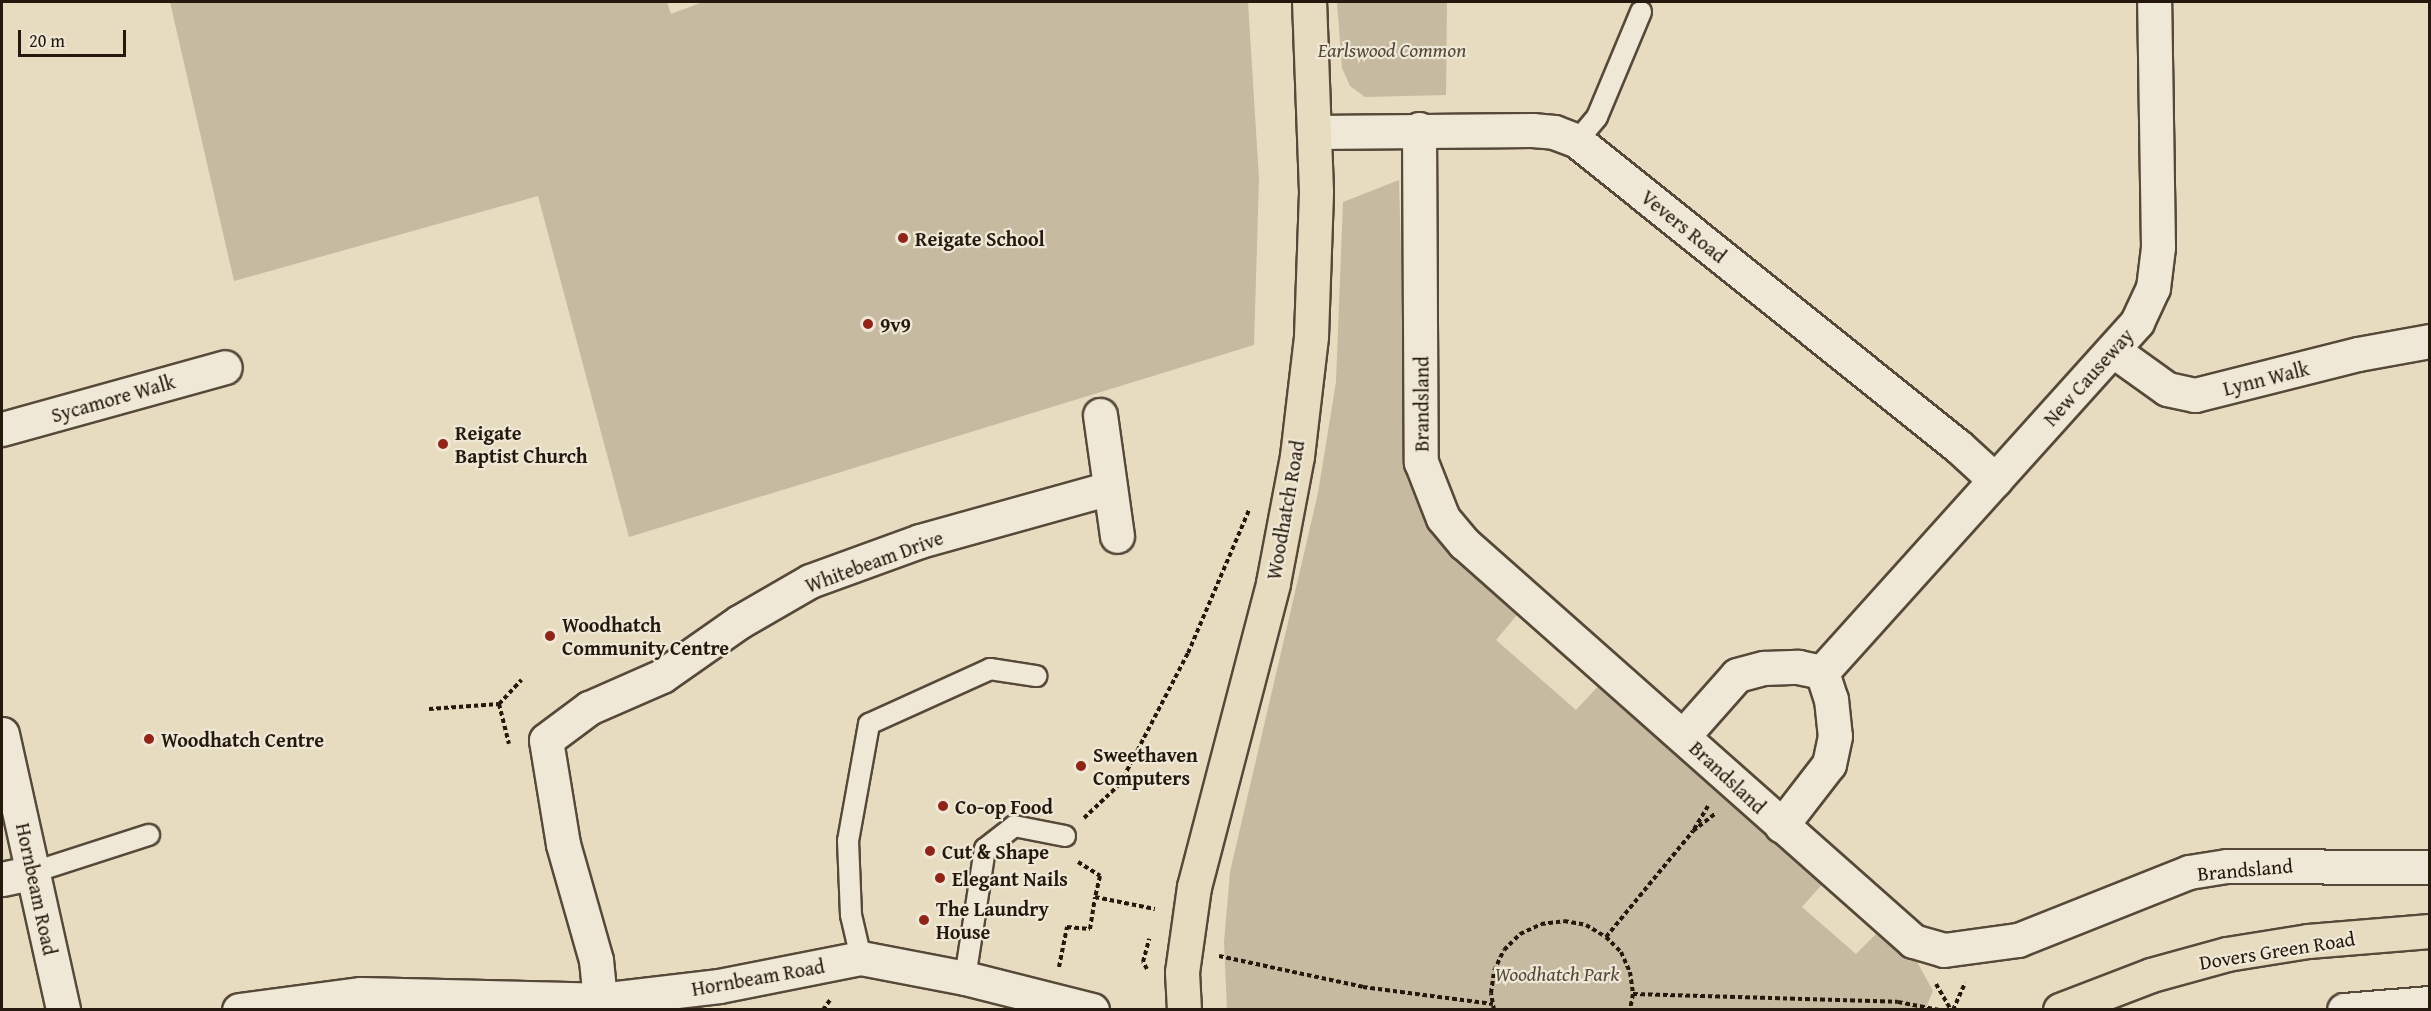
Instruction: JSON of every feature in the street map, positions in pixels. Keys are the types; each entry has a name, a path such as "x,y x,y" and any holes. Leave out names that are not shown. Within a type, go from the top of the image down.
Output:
{"main road":[{"name":"Woodhatch Road","path":"1184,1010 1182,972 1194,887 1273,583 1297,456 1311,336 1316,191 1308,2"},
{"name":"Dovers Green Road","path":"2060,1010 2151,975 2227,954 2308,941 2430,932"}],"street":[{"name":"New Causeway","path":"1822,672 2138,322 2153,288 2158,247 2154,2"},
{"name":"Vevers Road","path":"1314,132 1419,129 1532,130 1554,132 1578,141 1959,447 1995,480"},
{"name":"Brandsland","path":"1419,129 1421,462 1429,489 1443,518 1464,543 1913,942 1944,950 2018,940 2199,871 2267,863 2430,867"},
{"name":"Lynn Walk","path":"2114,351 2167,389 2195,395 2358,354 2430,341"},
{"name":"Sycamore Walk","path":"2,429 225,367"},
{"path":"1100,415 1117,536"},
{"name":"Whitebeam Drive","path":"600,1000 596,960 561,833 546,740 589,708 662,676 739,622 810,581 920,541 1110,488"},
{"path":"1683,736 1737,675 1764,668 1798,667 1822,672 1832,699 1835,736 1829,764 1781,826"},
{"name":"Hornbeam Road","path":"2,734 16,876 63,1010"},
{"name":"Hornbeam Road","path":"239,1010 361,994 639,1003 861,958 965,978 1092,1010"},
{"path":"2344,1010 2430,1003"}],"lane":[{"path":"1578,141 1597,117 1641,12"},
{"path":"861,958 851,915 848,841 869,724 990,669 1036,676"},
{"path":"965,978 985,849 1014,826 1065,836"},
{"path":"16,876 149,835"}],"path":[{"path":"1058,976 1067,927 1090,928 1100,876 1076,861 1065,836 1120,784 1188,653 1254,499"},
{"path":"429,709 499,704 521,680"},
{"path":"499,704 509,744"},
{"path":"1606,937 1693,831 1714,796"},
{"path":"1693,831 1725,807"},
{"path":"1095,897 1156,909"},
{"path":"1154,920 1160,898"},
{"path":"1494,1010 1494,971 1504,950 1520,934 1541,924 1564,921 1586,925 1606,937 1621,952 1630,972 1633,994 1630,1010"},
{"path":"1143,963 1151,930"},
{"path":"1218,956 1364,987 1493,1004"},
{"path":"1633,994 1898,1002 1939,1010"}],"green space":[{"name":"Reigate School","path":"170,2 667,2 671,14 703,2 1248,2 1259,179 1254,345 629,537 538,196 234,281"},
{"name":"Earlswood Common","path":"1337,2 1447,2 1446,95 1365,97 1350,86 1342,68"},
{"name":"Woodhatch Park","path":"1399,180 1407,479 1429,523 1522,609 1496,640 1576,710 1602,682 1825,881 1802,907 1856,954 1880,930 1916,960 1933,991 1925,1010 1227,1010 1224,942 1230,872 1318,493 1336,382 1343,202"}],"place":[{"name":"Reigate School","path":"903,238"},
{"name":"9v9","path":"868,324"},
{"name":"Reigate Baptist Church","path":"443,444"},
{"name":"Woodhatch Community Centre","path":"550,636"},
{"name":"Woodhatch Centre","path":"149,739"},
{"name":"Sweethaven Computers","path":"1081,766"},
{"name":"Co-op Food","path":"943,806"},
{"name":"Cut & Shape","path":"930,851"},
{"name":"Elegant Nails","path":"940,878"},
{"name":"The Laundry House","path":"924,920"}]}
